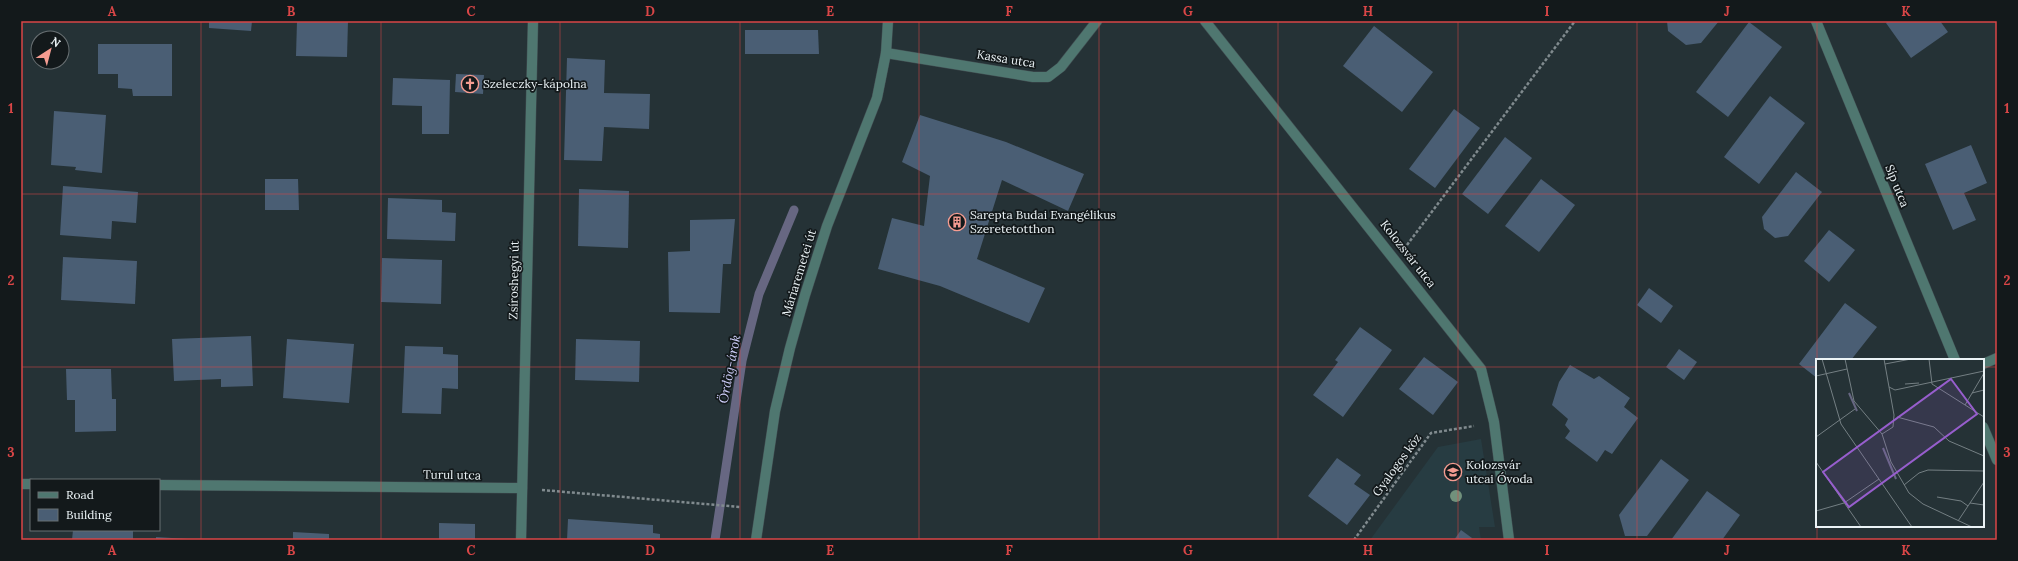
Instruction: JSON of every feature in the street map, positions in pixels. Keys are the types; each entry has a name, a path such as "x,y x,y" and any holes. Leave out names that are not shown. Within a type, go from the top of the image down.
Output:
{"street":[{"name":"Zsíroshegyi út","path":"521,540 533,21"},
{"name":"Máriaremetei út","path":"756,540 764,474 775,411 790,348 827,226 877,98 886,53 888,21"},
{"name":"Kassa utca","path":"886,53 1033,77 1048,77 1061,67 1096,21"},
{"name":"Kolozsvár utca","path":"1205,21 1481,369 1494,422 1509,540"},
{"name":"Síp utca","path":"1816,21 1955,359"},
{"path":"1984,364 1997,358"},
{"path":"1984,429 1997,460"},
{"name":"Turul utca","path":"160,485 522,488"}],"path":[{"path":"1396,260 1575,21"},
{"name":"Gyalogos köz","path":"1354,540 1431,433 1494,422"},
{"path":"522,488 701,502 743,507"}],"shaded area":[{"name":"Kolozsvár utcai Óvoda","path":"1481,439 1495,527 1479,527 1481,540 1370,540 1438,447"}],"building":[{"path":"209,21 252,21 251,31 209,28"},
{"path":"297,21 348,21 347,57 296,56"},
{"path":"1667,21 1719,21 1701,43 1686,45 1668,31"},
{"path":"1888,21 1940,21 1948,32 1911,58 1886,23"},
{"path":"1749,22 1782,47 1728,117 1696,92"},
{"path":"1374,26 1433,72 1402,112 1343,66"},
{"path":"745,30 818,30 819,54 745,54"},
{"path":"98,44 172,44 172,96 133,96 132,89 118,88 118,74 98,74"},
{"path":"567,58 605,60 604,93 650,94 649,129 604,127 602,161 564,160"},
{"name":"Szeleczky-kápolna","path":"456,74 484,75 483,94 455,92"},
{"path":"393,78 450,80 449,134 422,134 422,106 392,105"},
{"path":"1770,96 1805,123 1759,184 1724,157"},
{"path":"1454,109 1480,128 1435,188 1409,169"},
{"path":"54,111 106,115 102,173 75,170 76,167 51,165"},
{"name":"Sarepta Budai Evangélikus Szeretetotthon","path":"920,115 1006,142 1084,174 1068,211 1002,180 977,259 1045,288 1029,323 940,286 878,269 892,218 924,226 930,176 902,162"},
{"path":"1505,137 1532,158 1488,214 1462,194"},
{"path":"1971,145 1987,183 1964,193 1976,220 1953,230 1925,164"},
{"path":"1796,172 1822,192 1788,236 1775,238 1764,229 1762,217"},
{"path":"265,179 298,179 299,210 265,210"},
{"path":"1541,179 1575,205 1539,252 1505,226"},
{"path":"63,186 138,192 136,223 112,221 111,239 60,235"},
{"path":"579,189 629,191 628,248 578,246"},
{"path":"388,198 442,200 442,212 456,213 455,241 387,239"},
{"path":"735,219 731,264 723,264 720,313 669,312 668,252 690,251 690,220"},
{"path":"1829,230 1855,250 1829,282 1804,261"},
{"path":"63,257 137,261 135,304 61,300"},
{"path":"382,258 442,260 441,304 381,302"},
{"path":"1649,288 1673,306 1661,323 1637,305"},
{"path":"1845,303 1877,327 1852,359 1816,359 1816,377 1799,364"},
{"path":"1360,327 1392,350 1343,417 1313,395 1338,362 1335,360"},
{"path":"251,336 253,386 221,387 221,379 174,381 172,339"},
{"path":"287,339 354,344 349,403 283,398"},
{"path":"576,339 640,341 639,382 575,380"},
{"path":"405,346 443,347 443,354 458,355 458,389 442,388 441,414 402,413"},
{"path":"1679,349 1697,362 1684,380 1666,367"},
{"path":"1424,357 1458,382 1433,415 1399,389"},
{"path":"1570,365 1594,379 1599,376 1630,398 1624,407 1638,418 1612,454 1605,450 1597,462 1565,438 1570,431 1565,425 1568,419 1552,405 1559,382"},
{"path":"66,369 111,369 112,399 116,399 116,431 75,432 75,400 67,400"},
{"path":"1337,458 1361,475 1354,484 1370,495 1347,525 1308,496"},
{"path":"1661,459 1689,480 1647,536 1625,536 1619,515"},
{"path":"1707,491 1740,515 1722,540 1671,540"},
{"path":"568,519 653,525 653,533 660,534 660,540 567,540"},
{"path":"439,523 475,524 475,540 439,540"},
{"path":"1461,530 1472,538 1470,540 1454,540"},
{"path":"73,531 133,531 133,540 72,540"},
{"path":"293,532 329,534 329,540 293,540"},
{"path":"156,537 188,539 188,540 156,540"}],"waterway":[{"name":"Ördög-árok","path":"715,540 742,361 759,294 794,210"}],"place":[{"name":"Szeleczky-kápolna","path":"470,84"},
{"name":"Sarepta Budai Evangélikus Szeretetotthon","path":"957,222"},
{"name":"Kolozsvár utcai Óvoda","path":"1453,472"}]}
